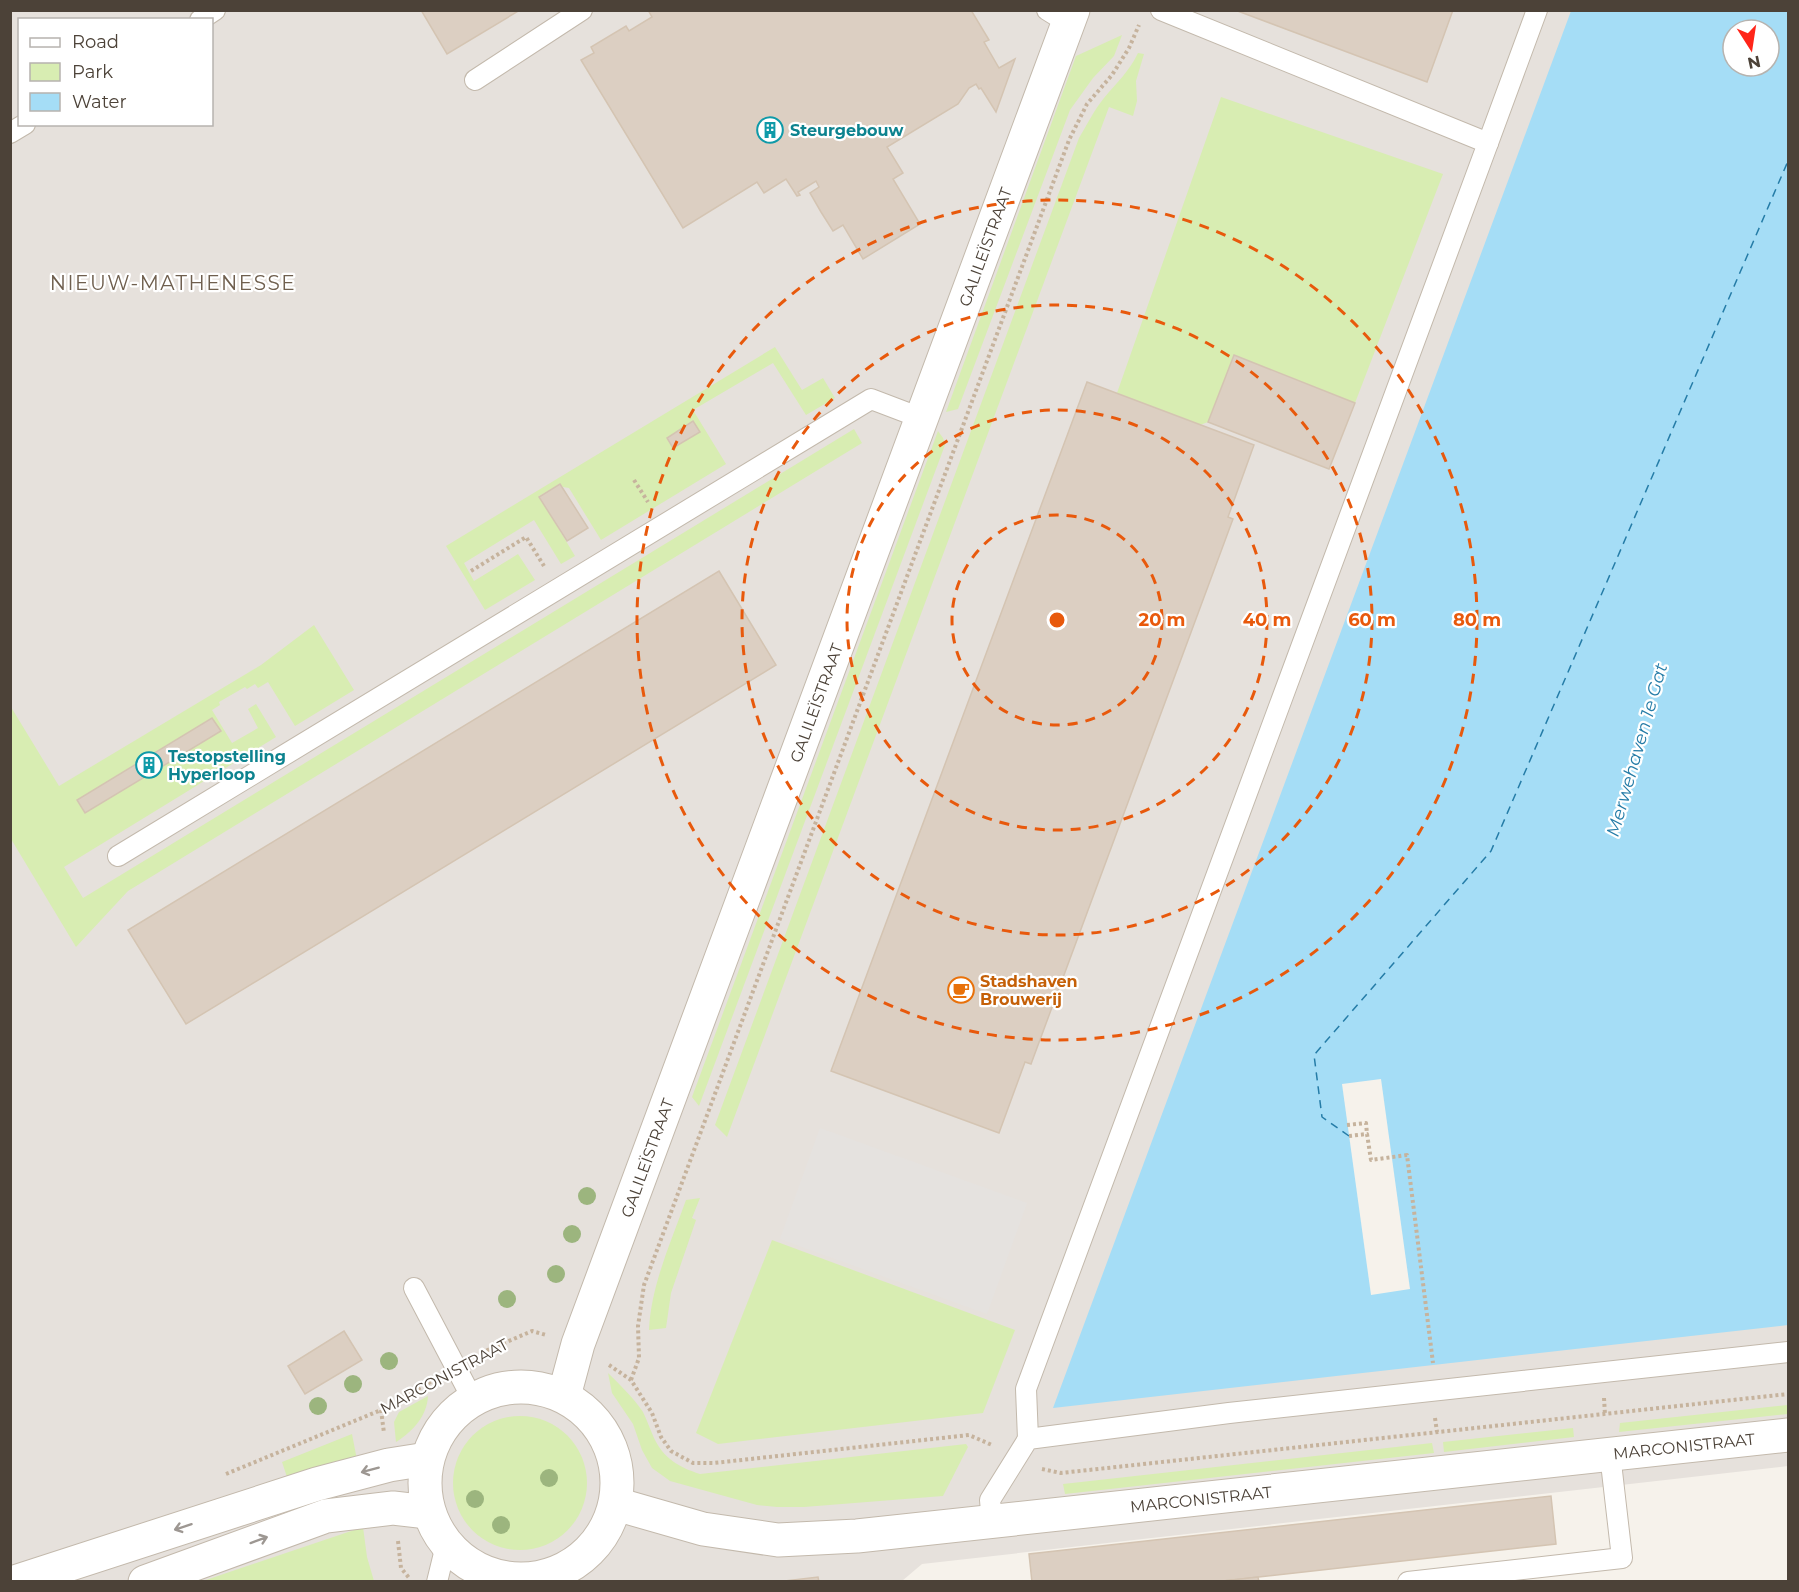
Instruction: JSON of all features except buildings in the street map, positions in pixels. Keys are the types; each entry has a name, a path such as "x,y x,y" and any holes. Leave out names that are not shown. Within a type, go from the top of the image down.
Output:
{"street":[{"name":"GALILEÏSTRAAT","path":"564,1396 578,1344 921,418 1062,15"},
{"path":"508,1387 536,1388 564,1396 590,1415 608,1441 617,1472 616,1504 604,1533 585,1556 559,1572 528,1580 498,1578 469,1565 446,1545 428,1512 424,1486 427,1460 438,1433 472,1398 508,1387"},
{"name":"MARCONISTRAAT","path":"616,1504 702,1529 778,1540 857,1536 1788,1435"},
{"path":"15,1581 317,1484 389,1465 427,1460"},
{"path":"145,1581 326,1516 393,1508 428,1512"}],"lane":[{"path":"475,80 582,10"},
{"path":"1161,10 1488,143"},
{"path":"992,1522 990,1500 1028,1439 1026,1389 1537,10"},
{"path":"118,856 871,399 921,418"},
{"path":"414,1288 472,1398"},
{"path":"1028,1439 1229,1413 1788,1352"},
{"path":"1408,1581 1622,1558 1610,1454"},
{"path":"437,1581 446,1545"}],"path":[{"path":"631,1380 639,1358 638,1326 644,1285 1069,140 1087,104 1112,75 1129,48 1142,18"},
{"path":"634,480 642,493"},
{"path":"471,571 526,537 558,589"},
{"path":"1347,1125 1366,1123 1371,1160 1407,1155 1433,1370"},
{"path":"1349,1136 1367,1134"},
{"name":"MARCONISTRAAT","path":"222,1476 381,1410 486,1350 532,1331 578,1344 631,1380 652,1413 661,1437 671,1451 693,1463 714,1464 969,1435 1045,1470 1061,1473 1788,1394"},
{"path":"1601,1374 1610,1454"}],"shaded area":[{"path":"11,11 1788,11 1788,1466 922,1564 902,1581 11,1582"},
{"path":"820,1128 1027,1203 987,1314 780,1239"}],"green space":[{"path":"1122,35 1114,56 1093,78 1070,110 958,409 946,412 1076,56"},
{"path":"1138,53 1144,54 1136,81 1137,101 1133,116 1109,107 727,1137 715,1125 1079,138 1097,107 1127,71"},
{"path":"1221,97 1443,174 1355,403 1234,356 1208,422 1200,425 1117,393"},
{"path":"775,347 802,390 823,378 835,398 806,415 773,363 693,410 726,464 601,540 569,488 560,484 539,496 575,556 561,564 534,520 464,563 474,581 518,554 535,580 485,610 446,546"},
{"path":"854,429 862,443 128,891 76,947 11,839 11,707 59,786 261,665 314,625 354,690 295,726 268,682 258,688 255,684 247,689 245,687 219,702 220,705 212,710 232,743 258,728 248,709 256,704 276,737 64,867 83,898"},
{"path":"938,431 945,445 699,1106 692,1097"},
{"path":"700,1198 692,1218 696,1220 671,1293 666,1328 649,1330 658,1280 686,1200"},
{"path":"772,1240 1015,1330 983,1413 718,1444 696,1433"},
{"path":"608,1373 643,1412 662,1452 679,1465 700,1474 966,1444 968,1447 943,1496 804,1507 757,1505 670,1481 652,1468 642,1450 633,1424 612,1393"},
{"path":"428,1396 425,1410 418,1422 396,1442 394,1422 399,1412"},
{"path":"1788,1405 1788,1414 1619,1432 1620,1423"},
{"path":"520,1416 546,1421 568,1435 582,1457 587,1483 582,1509 568,1531 546,1545 520,1550 494,1545 472,1531 458,1509 453,1483 458,1457 472,1435 494,1421"},
{"path":"1573,1428 1574,1437 1444,1452 1443,1442"},
{"path":"352,1434 357,1460 289,1483 282,1462"},
{"path":"1432,1443 1434,1453 1065,1494 1063,1484"},
{"path":"363,1527 367,1557 374,1581 200,1582"}],"water":[{"name":"Merwehaven 1e Gat","path":"1571,11 1788,11 1788,1325 1053,1408"}],"pier":[{"path":"1381,1079 1410,1289 1371,1295 1342,1084"}],"ferry route":[{"path":"1349,1136 1322,1117 1314,1055 1491,851 1788,161"}],"place":[{"name":"Steurgebouw","path":"770,130"},
{"name":"Testopstelling Hyperloop","path":"149,765"},
{"name":"Stadshaven Brouwerij","path":"961,990"}],"district":[{"name":"NIEUW-MATHENESSE","path":"173,283"}]}
